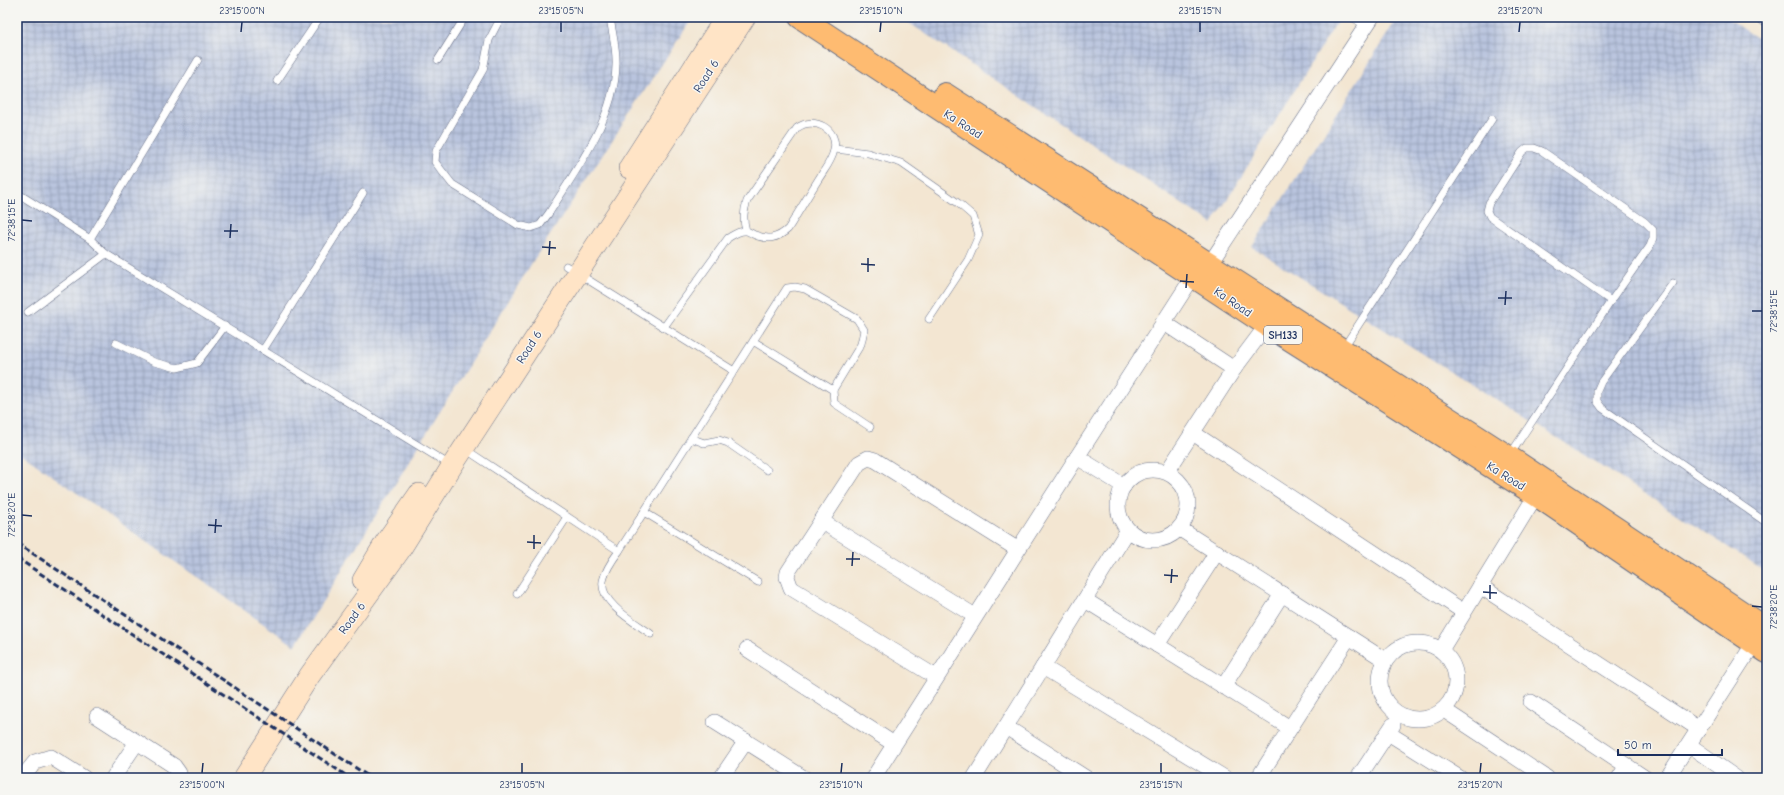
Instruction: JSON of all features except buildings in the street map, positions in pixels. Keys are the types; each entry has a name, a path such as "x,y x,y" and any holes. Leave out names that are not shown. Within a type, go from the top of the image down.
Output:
{"main road":[{"name":"Ka Road","path":"800,17 1201,270 1342,350 1509,457 1763,641"},
{"name":"Ka Road","path":"826,17 1201,270 1267,324 1763,641"}],"street":[{"name":"Road 6","path":"447,463 464,448 726,17"},
{"name":"Road 6","path":"244,778 310,675 400,550 447,463 572,270 745,17"},
{"path":"873,778 1017,549 1163,322 1201,270 1369,21"},
{"path":"1163,322 1234,369"},
{"path":"1167,472 1234,369 1267,324"},
{"path":"1193,433 1464,612"},
{"path":"1077,457 1124,486"},
{"path":"936,677 791,588 787,577 788,572 859,463 868,458 875,460 1017,549"},
{"path":"1145,470 1167,472 1176,478 1184,487 1188,497 1186,519 1180,528 1171,536 1160,540 1148,540 1137,537 1128,530 1122,522 1118,512 1118,502 1124,486 1134,475 1145,470"},
{"path":"1441,650 1536,495"},
{"path":"821,521 975,616"},
{"path":"1180,528 1385,660"},
{"path":"974,778 1128,530"},
{"path":"1157,645 1217,552"},
{"path":"1480,586 1699,729"},
{"path":"1224,687 1282,594"},
{"path":"1085,600 1290,728"},
{"path":"1258,778 1349,637"},
{"path":"1667,778 1699,729 1763,641"},
{"path":"1413,643 1424,643 1441,650 1452,663 1456,675 1456,688 1452,700 1444,710 1434,717 1422,720 1409,719 1399,715 1388,706 1382,696 1380,678 1385,660 1402,646 1413,643"},
{"path":"747,649 894,744"},
{"path":"1043,667 1225,778"},
{"path":"1531,702 1623,772 1645,778"},
{"path":"1444,710 1547,778"},
{"path":"1360,777 1399,715"},
{"path":"97,716 174,766 179,773 178,778"},
{"path":"715,722 804,778"},
{"path":"1006,727 1086,778"},
{"path":"1388,733 1460,778"},
{"path":"721,778 746,741"},
{"path":"113,778 137,742"},
{"path":"1689,745 1736,778"},
{"path":"22,778 28,768 35,762 51,757 84,778"}],"lane":[{"path":"277,81 320,17"},
{"path":"438,60 465,17"},
{"path":"501,17 489,40 483,70 436,151 435,162 452,184 518,225 531,228 540,225 549,213 602,126 612,97 616,65 610,17"},
{"path":"1352,17 1369,21"},
{"path":"90,239 198,60"},
{"path":"1342,350 1492,120"},
{"path":"664,327 722,245 735,233 746,231 763,238 773,238 784,232 832,158 835,149 835,141 831,132 816,123 808,122 796,128 747,201 743,210 743,220 746,231"},
{"path":"1509,457 1611,301 1650,246 1653,238 1653,230 1645,222 1542,151 1534,148 1527,148 1522,152 1490,203 1487,211 1490,217 1611,301"},
{"path":"835,149 868,153 901,163 958,203 972,216 979,236 968,260 929,319"},
{"path":"17,193 90,239 106,254 226,326 447,463"},
{"path":"263,350 363,193"},
{"path":"28,312 106,254"},
{"path":"572,270 734,371"},
{"path":"1673,283 1601,382 1597,391 1597,401 1602,408 1767,523"},
{"path":"651,634 616,609 604,593 603,581 619,551 787,288 795,287 805,289 857,319 864,330 861,344 833,390 834,403 870,427"},
{"path":"116,343 154,362 177,368 197,363 226,326"},
{"path":"753,341 833,390"},
{"path":"691,438 704,443 719,440 728,443 767,470"},
{"path":"464,448 619,551"},
{"path":"644,512 758,582"},
{"path":"517,594 568,517"}],"shaded area":[{"path":"17,17 693,17 535,258 295,646 17,451"},
{"path":"900,17 1340,17 1212,224"},
{"path":"1398,17 1725,17 1767,44 1767,572 1559,439 1252,247"}],"railway":[{"path":"17,543 371,778"},
{"path":"17,558 350,778"}]}
